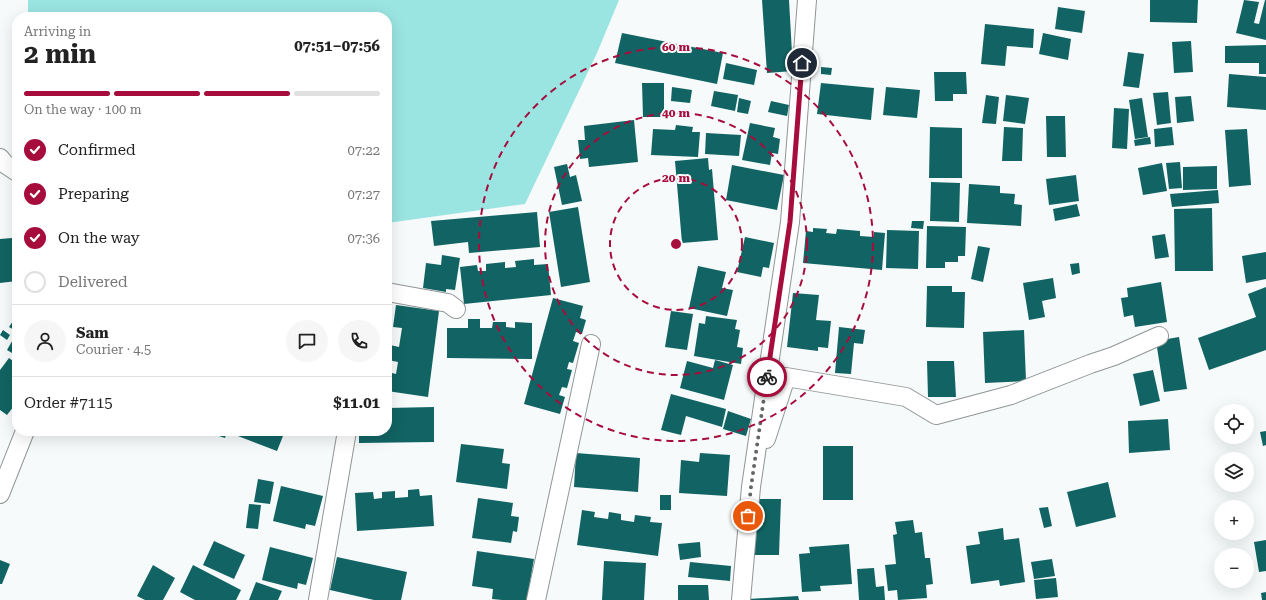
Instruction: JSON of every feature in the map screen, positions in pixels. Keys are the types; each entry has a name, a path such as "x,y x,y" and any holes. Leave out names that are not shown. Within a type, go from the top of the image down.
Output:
{"street":[{"path":"741,600 751,487 790,222 807,0"},
{"path":"0,158 12,169"},
{"path":"392,293 448,303 456,309"},
{"path":"751,487 786,377 906,397 936,415 1011,396 1090,364 1114,356 1159,336"},
{"path":"536,600 591,344"},
{"path":"0,494 23,436"},
{"path":"318,600 346,436"}],"shaded area":[{"path":"28,0 619,0 597,53 525,204 392,222 392,12 28,12"}],"building":[{"path":"762,0 789,0 793,71 767,73"},
{"path":"1150,0 1198,0 1197,23 1150,22"},
{"path":"1244,0 1259,2 1254,23 1259,24 1266,0 1266,40 1236,33"},
{"path":"1058,7 1085,11 1082,33 1055,29"},
{"path":"985,24 1034,29 1033,48 1007,46 1005,66 981,64"},
{"path":"622,33 723,53 717,84 615,63"},
{"path":"1043,33 1071,39 1068,60 1039,54"},
{"path":"1191,41 1193,72 1174,73 1172,42"},
{"path":"1266,45 1266,74 1259,74 1259,63 1225,63 1225,46"},
{"path":"1128,52 1144,54 1139,88 1123,86"},
{"path":"726,63 757,70 754,85 723,79"},
{"path":"821,67 832,68 831,75 821,74"},
{"path":"934,72 966,72 967,94 953,94 953,101 935,101"},
{"path":"1229,74 1266,77 1266,110 1227,107"},
{"path":"642,83 664,83 664,117 643,117"},
{"path":"821,83 874,88 871,120 817,114"},
{"path":"672,87 692,90 690,103 671,101"},
{"path":"886,87 920,90 917,118 883,115"},
{"path":"714,91 738,95 735,111 711,106"},
{"path":"1168,92 1171,123 1157,125 1153,93"},
{"path":"986,95 999,97 996,124 982,123"},
{"path":"1006,95 1029,98 1025,124 1003,121"},
{"path":"1191,96 1194,121 1177,123 1175,97"},
{"path":"739,98 751,101 748,114 737,112"},
{"path":"1142,98 1148,137 1135,139 1129,100"},
{"path":"771,101 789,105 787,116 768,112"},
{"path":"1114,108 1129,109 1127,149 1112,148"},
{"path":"1046,116 1065,116 1066,157 1047,157"},
{"path":"634,120 638,162 589,167 588,158 580,159 578,140 585,140 584,126"},
{"path":"750,123 775,128 773,137 780,139 778,154 772,153 770,165 742,160"},
{"path":"676,125 693,127 692,132 700,132 698,157 651,155 653,129 675,130"},
{"path":"930,127 962,128 962,178 929,178"},
{"path":"1004,127 1023,128 1022,161 1002,161"},
{"path":"1172,127 1174,145 1155,147 1154,129"},
{"path":"1247,129 1251,185 1229,187 1225,130"},
{"path":"706,133 741,135 739,156 705,154"},
{"path":"1150,137 1151,144 1135,146 1134,140"},
{"path":"708,158 709,170 712,169 718,240 682,243 675,161"},
{"path":"1180,162 1182,188 1169,189 1166,163"},
{"path":"1162,163 1167,191 1143,195 1138,168"},
{"path":"567,164 570,177 576,175 582,201 562,205 554,167"},
{"path":"732,165 784,175 777,210 726,200"},
{"path":"1217,166 1217,189 1183,190 1183,167"},
{"path":"1076,175 1079,201 1049,205 1046,179"},
{"path":"931,182 960,183 959,222 930,221"},
{"path":"969,184 1000,186 1000,193 1015,194 1014,204 1022,205 1021,226 967,223"},
{"path":"1218,190 1219,203 1172,207 1170,194"},
{"path":"1077,204 1080,216 1055,221 1053,209"},
{"path":"578,207 590,282 561,287 549,212"},
{"path":"1212,208 1213,271 1175,271 1174,209"},
{"path":"537,212 540,247 469,253 468,242 434,246 431,221"},
{"path":"912,221 924,221 923,229 911,228"},
{"path":"927,226 966,227 965,256 958,256 958,262 945,262 945,268 926,268"},
{"path":"813,228 827,229 826,233 836,234 837,229 860,231 860,236 874,237 874,232 885,233 882,270 803,263 806,231 813,232"},
{"path":"887,230 919,231 918,269 886,268"},
{"path":"1165,234 1169,257 1155,259 1152,236"},
{"path":"745,237 774,243 769,268 763,267 761,277 737,272"},
{"path":"12,238 12,282 0,283 0,239"},
{"path":"978,246 990,248 983,282 971,279"},
{"path":"1266,252 1266,279 1246,283 1242,256"},
{"path":"442,255 460,258 455,290 446,289 446,292 423,288 426,263 441,265"},
{"path":"534,259 534,265 548,264 551,295 464,304 460,267 477,265 478,271 486,271 486,264 505,262 505,268 516,267 515,261"},
{"path":"1079,263 1080,273 1072,275 1070,264"},
{"path":"698,266 726,272 722,288 733,290 727,316 689,308"},
{"path":"1053,278 1056,298 1042,301 1045,317 1029,320 1023,283"},
{"path":"1161,282 1167,322 1135,327 1133,315 1124,317 1121,298 1128,297 1127,288"},
{"path":"927,286 952,286 952,292 965,292 964,328 926,327"},
{"path":"1266,287 1266,350 1209,370 1198,338 1256,317 1248,294"},
{"path":"793,293 819,295 816,320 831,321 828,348 818,347 818,351 787,347"},
{"path":"553,298 583,306 580,318 586,320 582,334 576,332 573,341 579,343 573,363 569,362 567,369 572,370 567,388 562,387 559,395 565,397 560,414 524,404"},
{"path":"396,305 439,311 428,397 392,392 392,373 396,374 398,362 392,361 392,345 399,347 402,328 393,327"},
{"path":"671,311 693,314 687,350 665,347"},
{"path":"706,316 737,320 735,329 740,330 737,347 743,348 741,364 694,356 699,323 705,324"},
{"path":"468,319 480,319 480,328 492,328 493,322 506,322 506,327 515,328 515,322 532,323 532,359 447,358 447,328 468,328"},
{"path":"839,327 865,330 863,344 854,343 851,374 835,373"},
{"path":"3,330 10,335 7,340 0,335"},
{"path":"1024,330 1026,381 985,383 983,332"},
{"path":"1179,337 1187,389 1164,392 1156,341"},
{"path":"12,341 12,353 7,350"},
{"path":"9,358 12,360 12,409 7,415 0,410 0,370"},
{"path":"715,360 733,365 724,400 680,388 687,361 713,368"},
{"path":"927,361 954,361 956,397 928,397"},
{"path":"1153,370 1160,401 1140,406 1133,374"},
{"path":"671,394 726,409 722,427 686,416 681,435 661,430"},
{"path":"434,407 434,442 359,443 359,436 392,436 392,408"},
{"path":"728,411 751,419 746,436 723,429"},
{"path":"1168,419 1170,450 1129,453 1128,421"},
{"path":"1266,431 1266,445 1263,446 1260,432"},
{"path":"238,436 283,436 277,451"},
{"path":"461,444 504,449 502,463 510,464 507,489 456,482"},
{"path":"823,446 853,446 853,500 823,500"},
{"path":"576,453 640,458 638,492 574,487"},
{"path":"700,453 730,455 727,496 679,493 681,460 699,462"},
{"path":"258,479 274,482 270,504 254,502"},
{"path":"1108,482 1116,517 1076,527 1067,492"},
{"path":"281,486 323,496 315,526 306,524 305,529 273,521"},
{"path":"419,489 420,496 432,495 434,526 357,531 355,493 373,492 374,499 382,498 382,492 395,491 395,498 408,497 408,490"},
{"path":"660,495 671,495 671,510 660,510"},
{"path":"478,498 513,503 511,516 519,517 517,532 513,531 511,543 472,538"},
{"path":"754,499 781,499 779,555 753,555"},
{"path":"249,504 261,505 258,529 246,528"},
{"path":"1048,507 1052,526 1044,528 1039,508"},
{"path":"582,510 595,512 594,517 608,519 609,512 621,514 621,520 634,522 635,515 651,517 650,522 662,523 658,556 577,545"},
{"path":"913,520 915,533 922,532 925,558 930,558 933,584 926,585 927,598 898,600 897,590 888,591 885,565 896,564 893,535 897,534 895,522"},
{"path":"1003,528 1004,540 1019,538 1025,582 1000,586 999,580 971,584 966,546 980,544 978,532"},
{"path":"1266,540 1266,571 1259,572 1254,542"},
{"path":"214,541 245,555 234,579 203,565"},
{"path":"700,542 701,557 680,560 678,544"},
{"path":"849,544 852,584 820,586 821,591 802,592 799,554 810,553 809,547"},
{"path":"270,547 313,558 306,585 298,583 297,589 262,580"},
{"path":"477,551 534,559 527,600 492,599 493,589 472,586"},
{"path":"337,557 407,572 401,600 374,600 330,590"},
{"path":"1052,559 1055,576 1034,579 1031,562"},
{"path":"0,560 10,564 2,584 0,584"},
{"path":"604,561 646,563 644,600 602,600"},
{"path":"690,562 731,566 730,581 688,577"},
{"path":"153,565 175,578 163,600 145,600 137,596"},
{"path":"193,565 241,590 236,600 195,600 180,592"},
{"path":"874,568 876,587 884,586 885,600 859,600 857,569"},
{"path":"1056,578 1058,597 1036,599 1034,580"},
{"path":"256,582 282,591 278,600 249,600"},
{"path":"678,585 708,585 709,600 678,600"},
{"path":"1266,592 1266,600 1262,600 1261,593"},
{"path":"798,596 799,600 748,600 748,599"}],"way so far":[{"path":"748,516 767,377"}],"route":[{"path":"767,377 790,222 802,63"}]}
